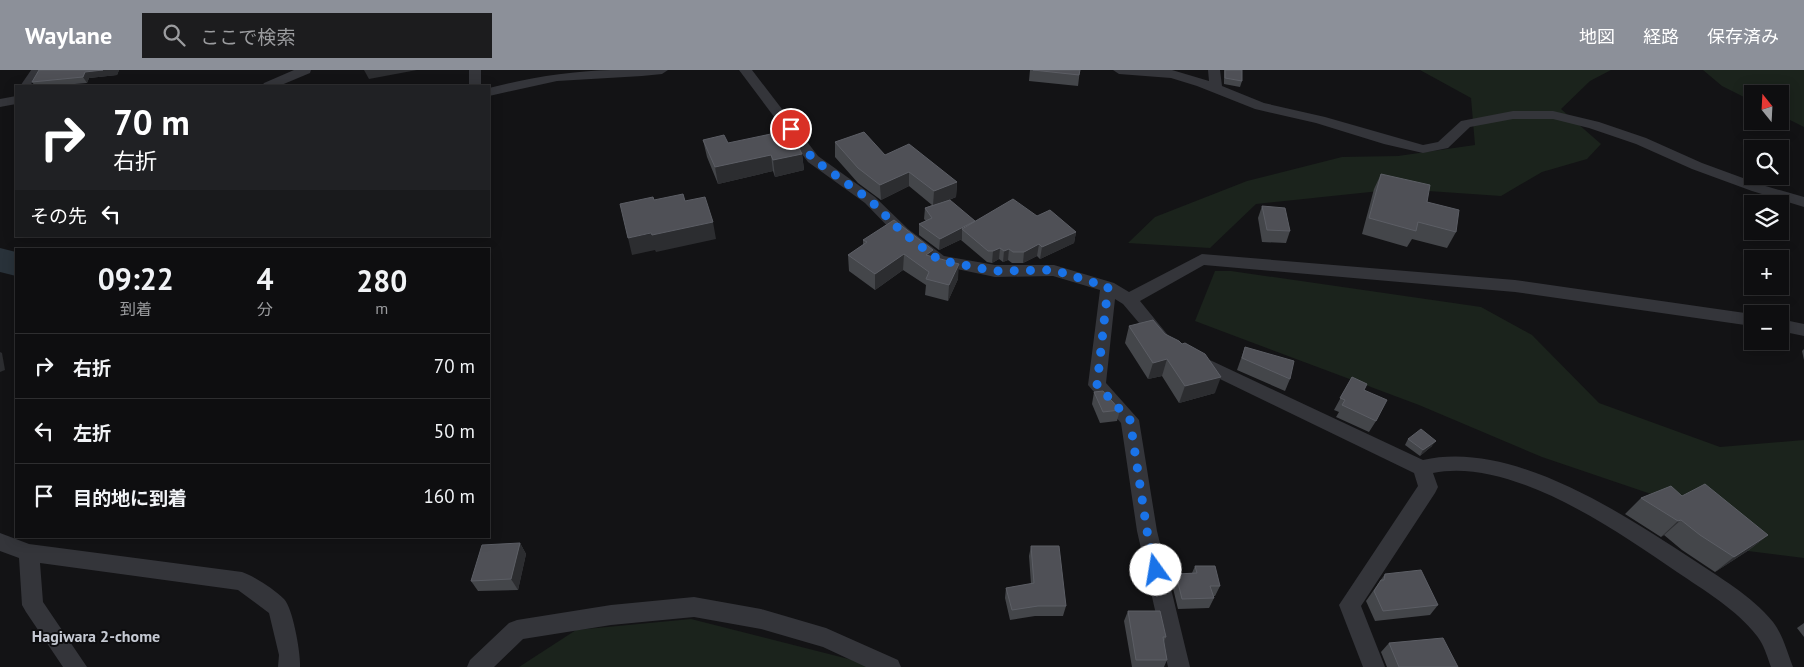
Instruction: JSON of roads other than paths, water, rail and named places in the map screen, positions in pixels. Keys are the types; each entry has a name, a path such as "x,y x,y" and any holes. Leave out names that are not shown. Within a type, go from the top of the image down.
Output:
{"street":[{"path":"271,85 305,70"},
{"path":"474,70 475,85"},
{"path":"490,92 538,79 581,74 643,74 662,70"},
{"path":"745,70 813,159 870,200 902,232 939,260 994,271 1054,270 1108,287 1129,300 1167,345 1422,468 1450,463 1490,468 1549,487 1594,508 1654,545 1739,604 1766,630 1782,667"},
{"path":"1119,70 1172,74 1202,83 1260,106 1320,120 1423,149 1442,145 1466,124 1513,115 1553,115 1594,125 1642,141 1697,166 1757,188 1804,202"},
{"path":"1214,70 1216,90"},
{"path":"0,103 15,100"},
{"path":"1129,300 1202,259 1515,286 1744,319"},
{"path":"1108,287 1097,385 1130,420 1147,531 1178,667"},
{"path":"1789,327 1804,330"},
{"path":"1374,667 1350,604 1428,487 1422,468"},
{"path":"0,542 29,553 242,581 278,606 290,655 289,667"},
{"path":"29,553 33,604 76,667"},
{"path":"478,667 517,630 611,615 694,607 761,618 826,638 890,667"}],"lane":[{"path":"26,85 36,70"}],"waterway":[{"path":"0,260 15,264"}],"district":[{"name":"Hagiwara 2-chome","path":"96,636"}]}
